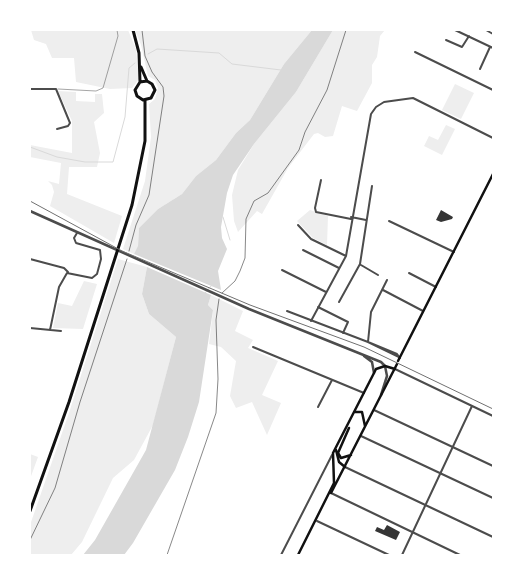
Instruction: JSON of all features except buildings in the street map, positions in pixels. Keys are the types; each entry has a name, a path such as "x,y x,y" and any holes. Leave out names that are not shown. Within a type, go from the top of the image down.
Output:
{"main road":[{"path":"133,30 146,81"},
{"path":"140,82 146,81 152,84 155,90 151,98 145,100 138,98 136,93 136,87 140,82 141,67"},
{"path":"30,511 69,402 132,205 145,141 145,100"},
{"path":"298,555 345,468 493,174"},
{"path":"330,493 335,476 333,453 374,373 385,366 395,369"},
{"path":"355,412 360,411 363,414 365,427"},
{"path":"348,425 338,453 339,456 344,458 352,454"},
{"path":"342,437 336,454 345,468"}],"street":[{"path":"455,30 492,47 480,69"},
{"path":"486,30 493,34"},
{"path":"446,40 462,47 469,36"},
{"path":"415,52 493,90"},
{"path":"30,89 56,89 70,123 68,126 57,128"},
{"path":"311,321 346,256 351,218 371,114 376,107 384,102 408,98 416,99 493,138"},
{"path":"321,180 315,208 316,212 367,220"},
{"path":"339,302 360,264 372,186"},
{"path":"30,213 249,309 381,362 385,366 387,376 381,396"},
{"path":"389,221 454,252"},
{"path":"298,225 310,239 346,256"},
{"path":"30,260 57,266 68,272 93,278 97,274 101,259 100,250 76,243 74,238 77,233"},
{"path":"303,250 339,268"},
{"path":"360,264 378,275"},
{"path":"282,270 326,292"},
{"path":"50,330 59,288 68,272"},
{"path":"409,273 436,287"},
{"path":"368,342 371,312 387,280"},
{"path":"383,290 424,311"},
{"path":"318,307 348,322 343,333"},
{"path":"287,311 368,342 398,361"},
{"path":"30,328 61,330"},
{"path":"253,347 364,393"},
{"path":"364,356 372,362 374,373"},
{"path":"395,369 493,416"},
{"path":"318,407 332,380"},
{"path":"402,555 472,406"},
{"path":"374,410 493,466"},
{"path":"361,436 493,498"},
{"path":"282,555 333,453"},
{"path":"345,468 426,504 493,537"},
{"path":"330,493 460,555"},
{"path":"317,521 389,555"}],"lane":[{"path":"56,89 96,91 103,88 118,36 117,30"}],"path":[{"path":"30,540 55,488 136,225 149,195 164,92 162,83 152,72 145,56 142,30"},
{"path":"222,292 234,281 240,271 246,247 245,226 254,201 268,194 299,150 304,132 327,90 346,30"},
{"path":"167,555 216,413 218,379 216,320 219,298"}],"shaded area":[{"path":"31,30 128,30 136,49 139,79 132,88 110,89 76,82 74,58 52,58 46,44 34,40"},
{"path":"135,30 312,30 284,64 250,120 236,133 216,160 196,176 182,194 158,209 139,228 138,247 134,254 123,249 145,181 151,137 149,104 155,99 158,88 155,80 148,76 141,45"},
{"path":"312,30 333,30 296,92 254,144 233,175 227,193 221,227 222,238 227,249 218,271 221,290 134,254 138,246 139,228 158,209 182,194 196,176 216,160 236,133 250,120 284,64"},
{"path":"333,30 385,30 380,36 377,57 372,65 372,83 357,111 342,106 333,136 325,137 318,133 314,134 288,168 262,214 257,211 238,232 234,221 232,195 238,170 254,144 296,92"},
{"path":"455,84 474,93 461,119 442,110"},
{"path":"58,91 76,92 76,101 95,102 95,94 102,94 104,113 94,122 100,153 97,167 69,167 67,194 122,216 114,243 50,206 54,192 52,185 48,181 59,184 61,163 30,157 30,145 72,153 72,121"},
{"path":"446,125 455,129 442,155 424,146 429,136 438,140"},
{"path":"310,210 328,216 327,245 313,238 297,221"},
{"path":"118,259 147,267 142,294 149,314 176,337 153,425 134,460 113,478 82,542 71,555 30,555 30,525 69,413"},
{"path":"147,267 211,295 208,305 213,310 199,402 175,470 133,543 124,555 83,555 95,540 146,450 176,337 149,314 142,294"},
{"path":"84,281 97,284 83,329 53,328 58,303 72,306"},
{"path":"211,295 243,311 235,331 253,340 248,348 278,361 262,395 281,403 267,435 252,402 236,408 230,396 236,361 221,347 209,344 213,310 208,305"},
{"path":"30,454 38,457 30,479"}],"waterway":[{"path":"148,54 157,49 219,53 232,64 281,70"},
{"path":"30,147 57,157 85,162 113,162 125,117 129,68 135,63"},
{"path":"223,217 230,240"},
{"path":"205,293 212,285"}],"railway":[{"path":"30,201 122,251 250,305 364,347 493,409"}]}
